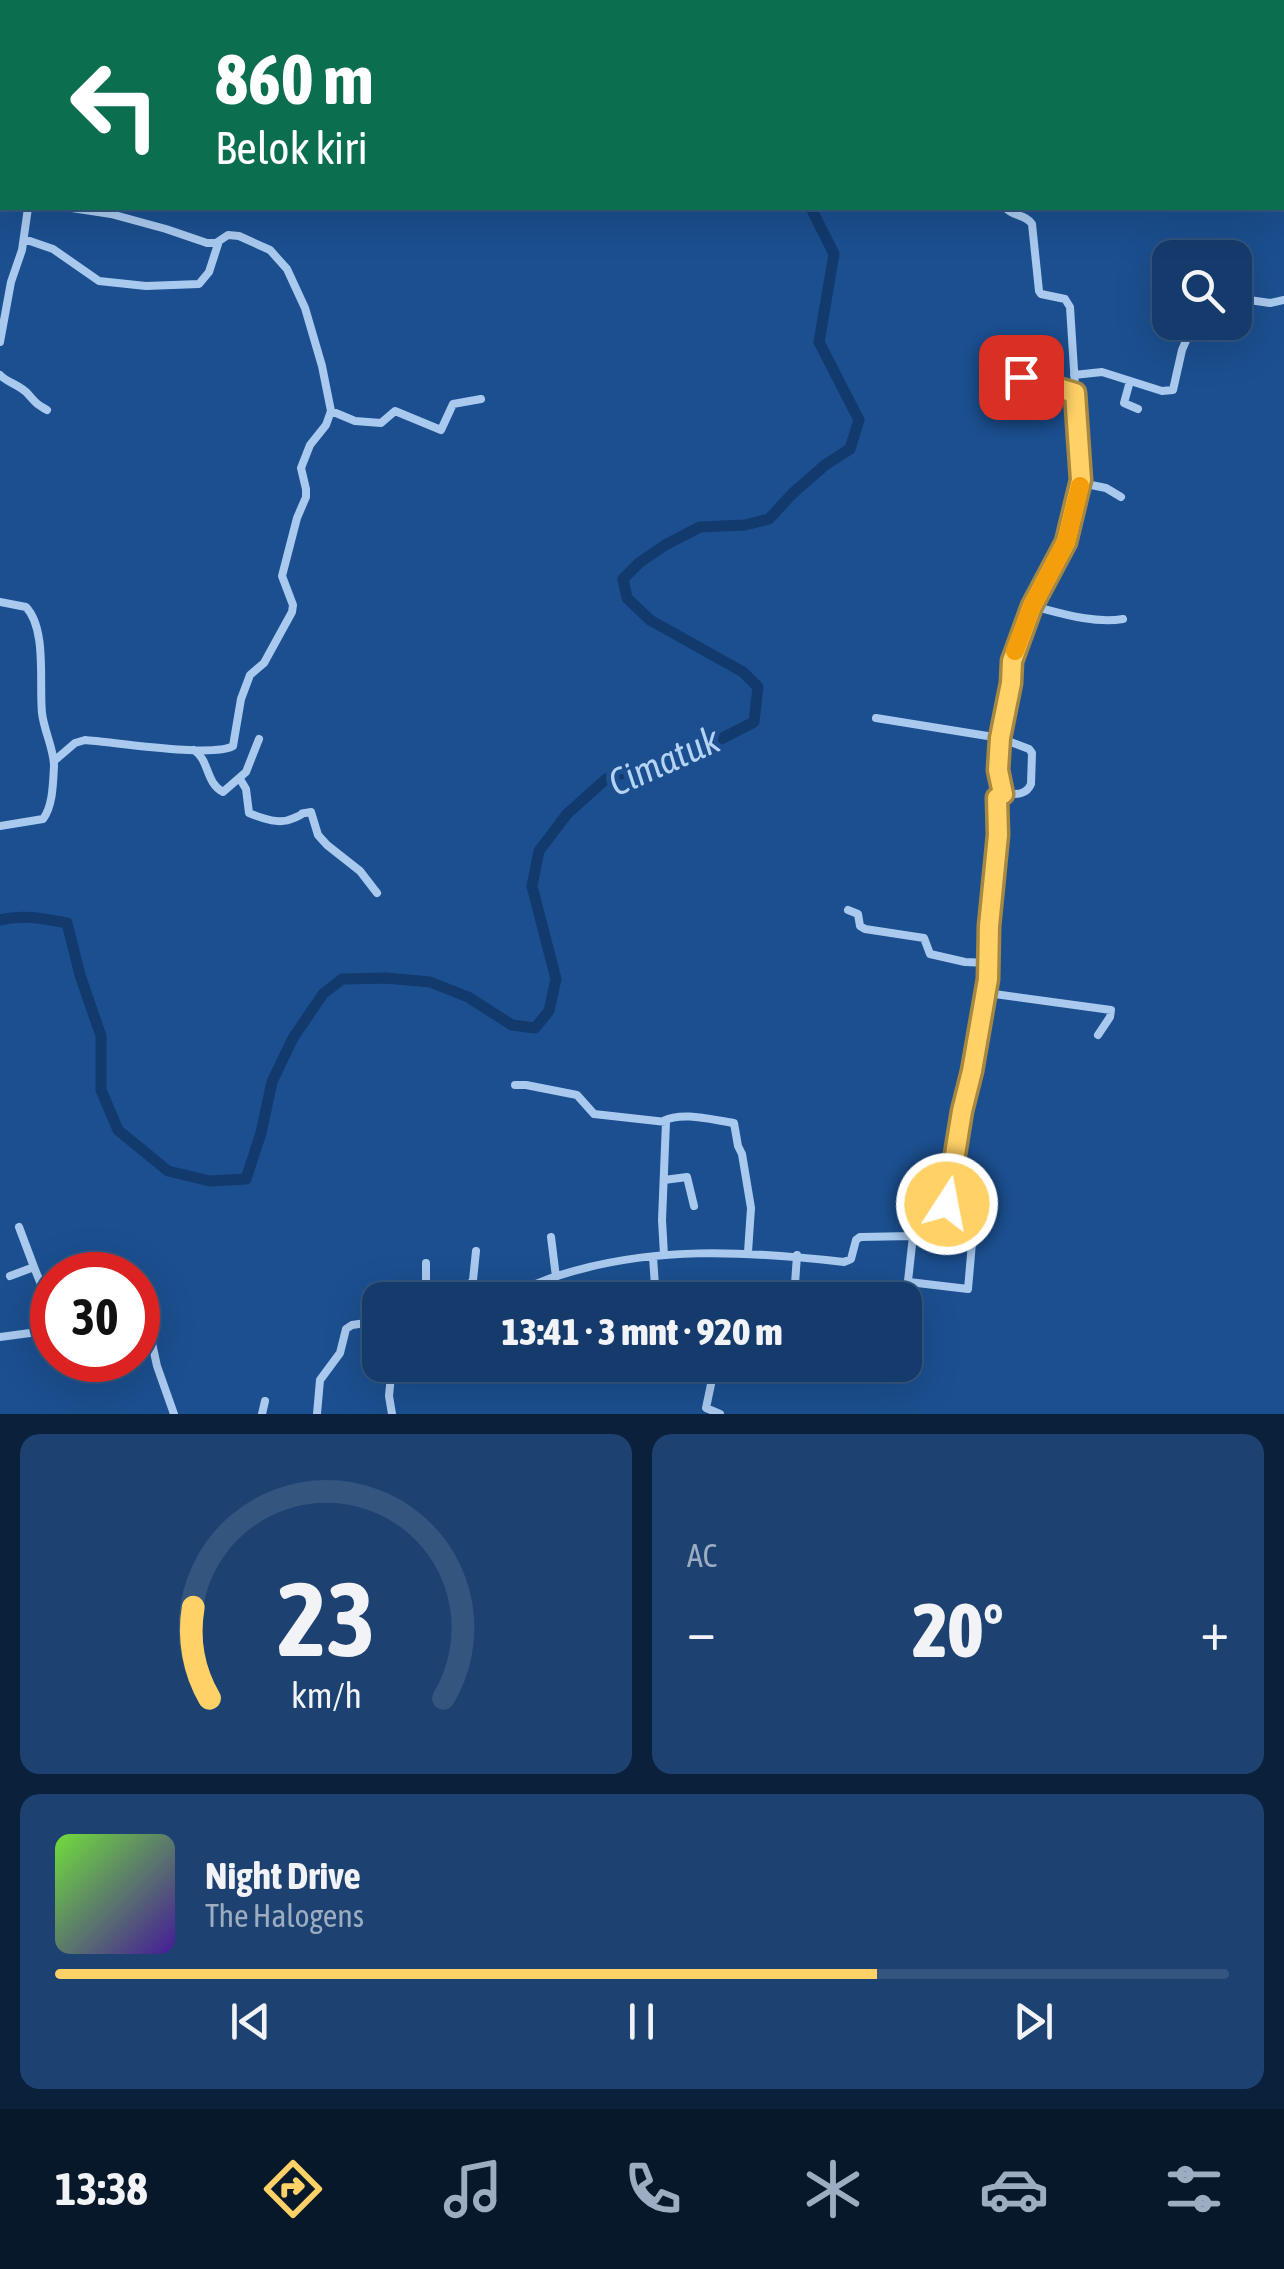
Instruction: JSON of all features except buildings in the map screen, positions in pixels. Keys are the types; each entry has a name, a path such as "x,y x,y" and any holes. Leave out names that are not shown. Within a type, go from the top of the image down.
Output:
{"street":[{"path":"0,342 28,210"},
{"path":"54,761 85,740 194,750 226,750 234,746 241,699 250,675 264,663 294,606 282,576 306,497 300,468 310,445 326,425 330,410 309,322 287,269 275,254 239,236 206,243 130,219 83,210"},
{"path":"1003,794 998,770 1000,738 1012,661 1032,606 1066,542 1081,480 1069,302 1040,291 1032,224 1009,210"},
{"path":"24,239 54,249 99,281 146,286 199,284 209,272 220,238"},
{"path":"0,270 15,272"},
{"path":"1252,300 1284,300"},
{"path":"1074,375 1102,372 1162,391 1173,390 1186,340"},
{"path":"1016,355 1022,378 1075,393"},
{"path":"0,375 47,410"},
{"path":"1130,381 1124,403 1138,410"},
{"path":"330,410 355,422 381,423 396,410 441,430 453,404 481,400"},
{"path":"1081,480 1121,498"},
{"path":"0,602 26,607 35,620 42,714 54,761 49,808 43,819 0,826"},
{"path":"1032,606 1076,616 1122,619"},
{"path":"876,718 1000,738 1032,753 1029,789 997,798 987,993 948,1197 942,1224 935,1234"},
{"path":"194,750 203,758 211,782 225,792 246,772 259,739"},
{"path":"240,779 246,789 249,813 290,821 311,812 318,835 360,871 377,893"},
{"path":"848,910 858,914 860,926 865,929 924,938 930,954 989,963"},
{"path":"987,993 1111,1010 1098,1035"},
{"path":"515,1085 577,1095 594,1114 663,1121 667,1117 693,1116 734,1123 751,1208 748,1252"},
{"path":"663,1121 664,1256"},
{"path":"664,1180 687,1177 694,1206"},
{"path":"18,1227 30,1257"},
{"path":"541,1282 602,1265 696,1252 797,1255 844,1262 851,1260 860,1236 935,1234 972,1243 968,1288 922,1283"},
{"path":"909,1282 914,1236"},
{"path":"551,1237 556,1276"},
{"path":"472,1282 476,1251"},
{"path":"795,1282 797,1255"},
{"path":"653,1257 655,1282"},
{"path":"426,1264 426,1282"},
{"path":"10,1276 30,1268"},
{"path":"317,1414 320,1380 340,1353 346,1329 362,1324"},
{"path":"0,1337 30,1333"},
{"path":"160,1374 174,1414"},
{"path":"391,1382 392,1414"},
{"path":"711,1382 706,1408 720,1414"},
{"path":"262,1414 265,1402"}],"waterway":[{"name":"Cimatuk","path":"0,920 25,917 67,923 101,1036 101,1090 118,1130 168,1171 210,1181 246,1179 272,1082 293,1038 323,994 342,979 430,982 468,997 512,1025 535,1028 549,1011 556,979 532,886 539,851 567,814 606,779 717,741 754,722 758,687 743,672 650,620 627,598 623,579 665,545 700,527 745,525 769,519 825,465 850,449 859,420 819,342 834,254 812,210"}],"slow traffic":[{"path":"1015,651 1032,606 1070,534 1080,486"}],"route":[{"path":"947,1204 988,979 997,798 1003,794 998,770 1000,738 1012,661 1032,606 1070,534 1081,480 1075,393 1021,377"}]}
